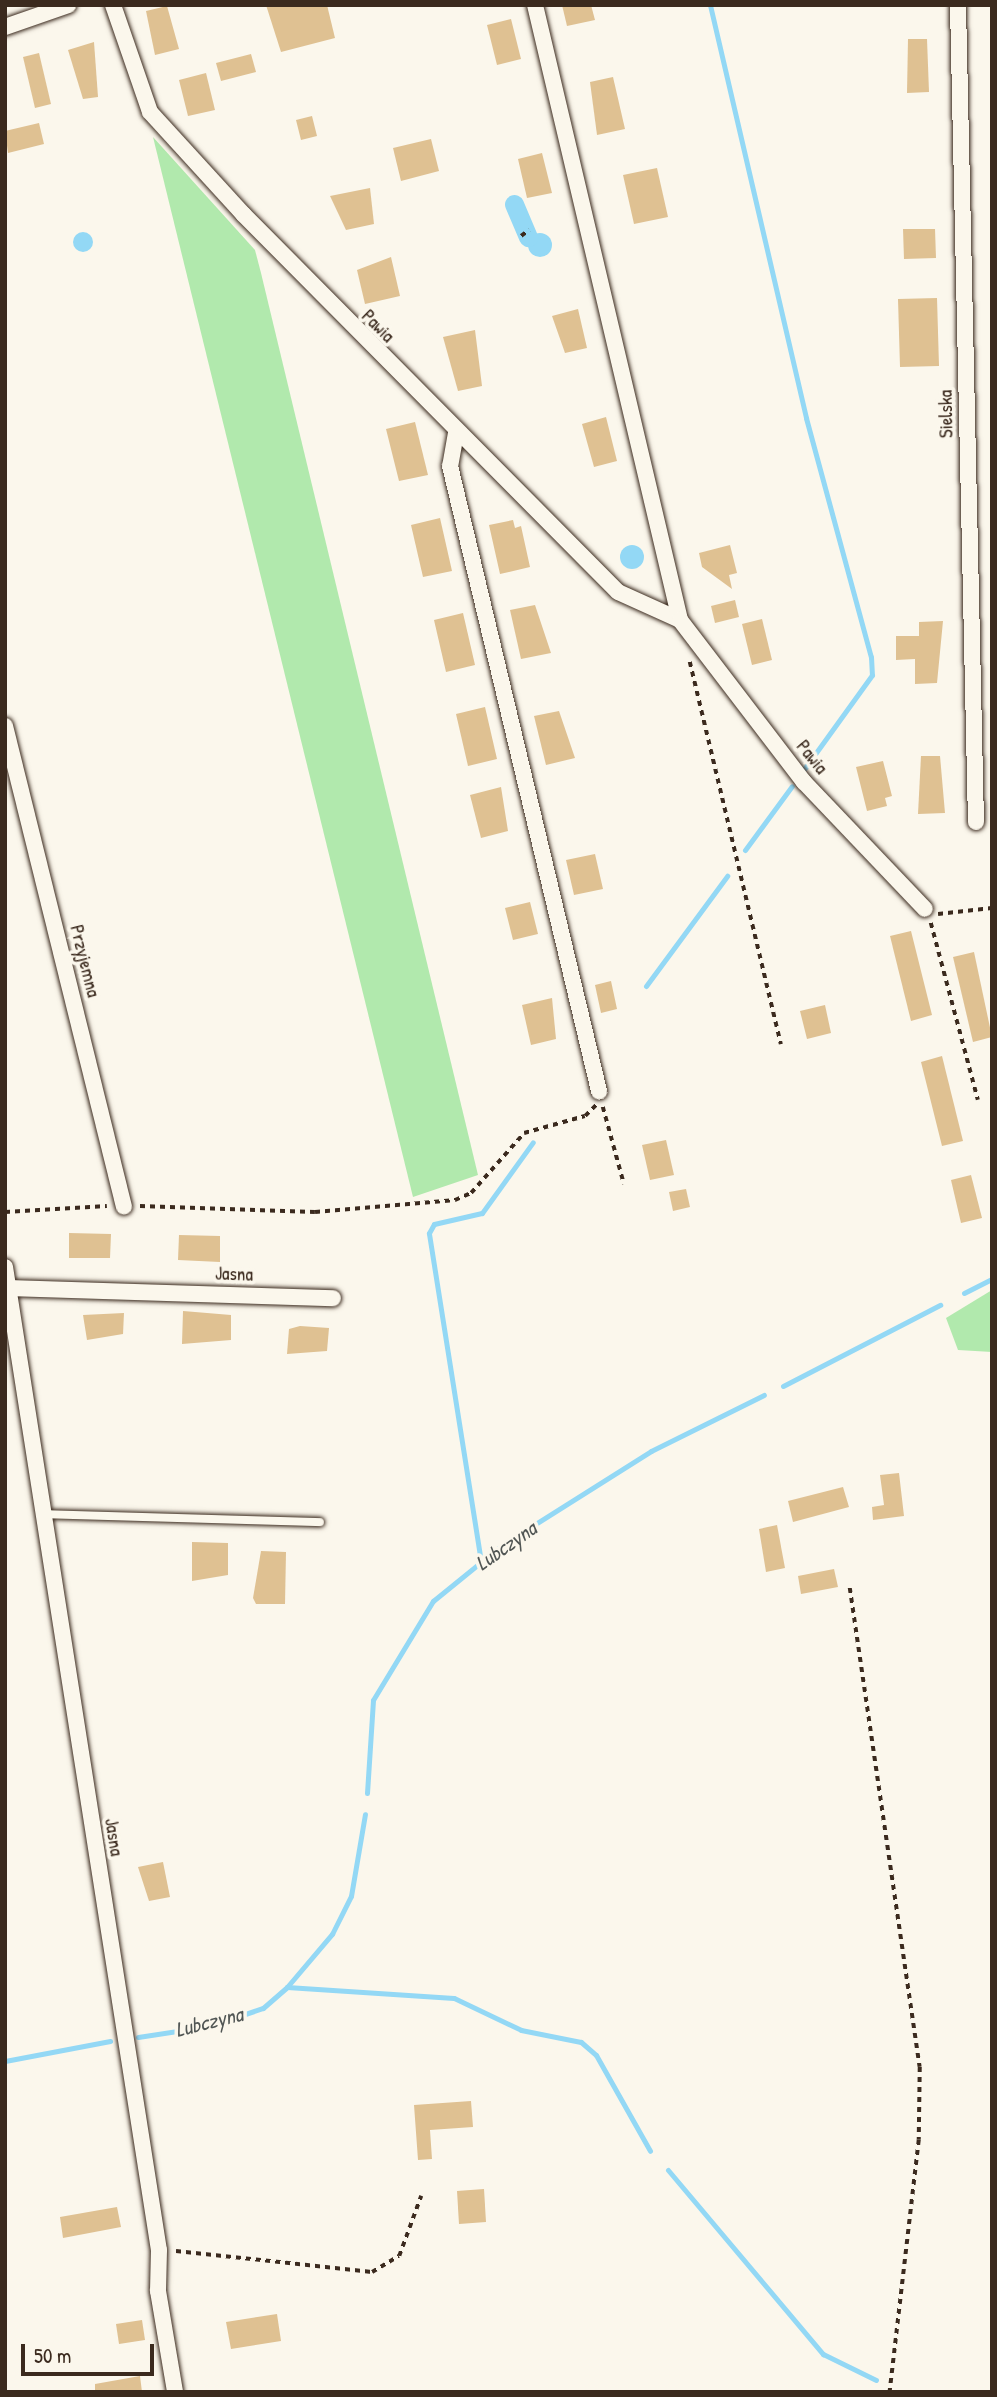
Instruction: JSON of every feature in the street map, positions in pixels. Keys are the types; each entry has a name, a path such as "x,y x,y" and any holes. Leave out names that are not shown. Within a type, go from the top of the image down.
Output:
{"street":[{"path":"5,27 68,5"},
{"name":"Pawia","path":"113,5 150,112 456,433 618,592 680,620"},
{"name":"Pawia","path":"535,5 680,620 804,782 925,909"},
{"name":"Sielska","path":"958,5 976,822"},
{"path":"456,433 450,466 599,1091"},
{"name":"Przyjemna","path":"5,726 124,1206"},
{"name":"Jasna","path":"5,1267 8,1308 159,2250 158,2291 176,2392"},
{"name":"Jasna","path":"8,1288 333,1298"}],"lane":[{"path":"41,1514 320,1522"}],"path":[{"path":"521,236 529,230"},
{"path":"680,620 781,1044"},
{"path":"978,1100 928,914 992,908"},
{"path":"5,1212 28,1206 124,1206 315,1212 455,1200 471,1193 524,1133 585,1116 600,1098 624,1184"},
{"path":"850,1588 920,2067 919,2140 890,2392"},
{"path":"159,2250 372,2272 400,2256 421,2196"}],"green space":[{"path":"153,137 255,250 261,273 478,1175 413,1197"},
{"path":"992,1290 992,1352 958,1350 946,1318"}],"water":[{"path":"79,232 87,232 93,242 87,252 79,252 73,246 73,238"},
{"path":"540,233 551,240 552,245 545,256 540,257 529,250 528,245 535,234"},
{"path":"632,545 643,552 644,557 637,568 632,569 621,562 620,557 627,546"}],"building":[{"path":"266,5 327,5 335,38 281,52"},
{"path":"562,5 591,5 595,20 567,26"},
{"path":"167,6 179,49 155,55 146,11"},
{"path":"511,19 521,59 497,65 487,25"},
{"path":"908,39 927,39 929,92 907,93"},
{"path":"94,42 98,97 83,99 68,50"},
{"path":"39,53 51,104 35,108 23,57"},
{"path":"251,54 256,72 221,81 216,63"},
{"path":"206,73 215,110 188,116 179,80"},
{"path":"613,77 625,129 597,135 590,82"},
{"path":"312,116 317,136 301,140 296,120"},
{"path":"39,123 44,144 8,153 5,131"},
{"path":"431,139 439,171 401,181 393,148"},
{"path":"542,153 552,193 527,198 518,159"},
{"path":"657,168 668,217 634,224 623,175"},
{"path":"370,188 374,224 346,230 330,196"},
{"path":"903,229 935,229 936,258 904,259"},
{"path":"391,257 400,296 365,304 357,270"},
{"path":"937,298 939,366 900,367 898,299"},
{"path":"578,309 587,348 565,353 552,316"},
{"path":"475,330 482,386 458,391 443,337"},
{"path":"606,417 617,461 594,467 582,424"},
{"path":"415,422 428,475 399,481 386,429"},
{"path":"440,518 452,571 423,577 411,525"},
{"path":"513,520 515,528 521,526 530,567 500,574 489,525"},
{"path":"730,545 737,573 729,575 732,589 702,567 699,553"},
{"path":"735,600 739,617 715,623 711,606"},
{"path":"535,605 551,653 521,659 510,610"},
{"path":"463,613 475,665 446,672 434,620"},
{"path":"762,619 772,660 752,665 742,624"},
{"path":"943,621 937,683 915,684 915,659 896,660 896,636 919,636 919,622"},
{"path":"485,707 497,759 468,766 456,714"},
{"path":"559,711 575,758 546,765 534,716"},
{"path":"921,756 940,756 945,813 918,814"},
{"path":"883,761 892,796 885,798 887,806 867,811 856,767"},
{"path":"501,787 508,831 481,838 470,795"},
{"path":"595,854 603,889 574,895 566,860"},
{"path":"530,902 538,934 513,940 505,908"},
{"path":"911,931 932,1015 911,1021 890,936"},
{"path":"974,952 992,1037 973,1042 953,957"},
{"path":"611,981 617,1009 601,1013 595,985"},
{"path":"552,998 556,1039 531,1045 522,1005"},
{"path":"825,1005 831,1033 807,1039 800,1011"},
{"path":"942,1056 963,1141 942,1146 921,1062"},
{"path":"666,1140 674,1175 650,1180 642,1145"},
{"path":"971,1175 982,1218 961,1223 951,1180"},
{"path":"686,1189 690,1207 673,1211 669,1192"},
{"path":"69,1233 111,1234 110,1258 69,1258"},
{"path":"179,1235 220,1236 220,1262 178,1260"},
{"path":"183,1311 231,1315 231,1340 182,1344"},
{"path":"124,1313 123,1334 87,1340 83,1315"},
{"path":"300,1326 329,1328 327,1351 287,1354 289,1329"},
{"path":"899,1473 904,1516 873,1520 872,1507 884,1505 880,1475"},
{"path":"843,1487 849,1507 793,1522 788,1501"},
{"path":"777,1525 785,1568 766,1572 759,1529"},
{"path":"192,1542 228,1543 228,1575 192,1581"},
{"path":"261,1551 286,1552 285,1604 256,1604 253,1598"},
{"path":"834,1569 838,1587 801,1594 798,1576"},
{"path":"163,1862 170,1897 149,1901 138,1867"},
{"path":"471,2101 473,2127 430,2130 432,2159 418,2160 414,2105"},
{"path":"484,2189 486,2222 459,2224 457,2191"},
{"path":"117,2207 121,2227 63,2238 60,2217"},
{"path":"277,2314 281,2341 231,2349 226,2322"},
{"path":"142,2320 145,2340 119,2344 116,2324"},
{"path":"140,2376 142,2392 95,2392 95,2384"}],"waterway":[{"path":"710,5 806,418 871,657 872,675 805,768"},
{"path":"514,204 528,237"},
{"path":"745,850 792,786"},
{"path":"646,986 727,876"},
{"path":"481,1562 429,1233 434,1224 482,1213 533,1142"},
{"name":"Lubczyna","path":"964,1293 992,1279"},
{"name":"Lubczyna","path":"783,1386 940,1305"},
{"name":"Lubczyna","path":"367,1793 373,1700 433,1601 502,1545 651,1451 764,1395"},
{"name":"Lubczyna","path":"138,2037 210,2026 263,2008 287,1987 332,1934 351,1896 365,1814"},
{"path":"287,1987 454,1998 521,2030 581,2042 596,2055 650,2151"},
{"name":"Lubczyna","path":"5,2061 110,2041"},
{"path":"668,2170 823,2354 876,2380"}]}
